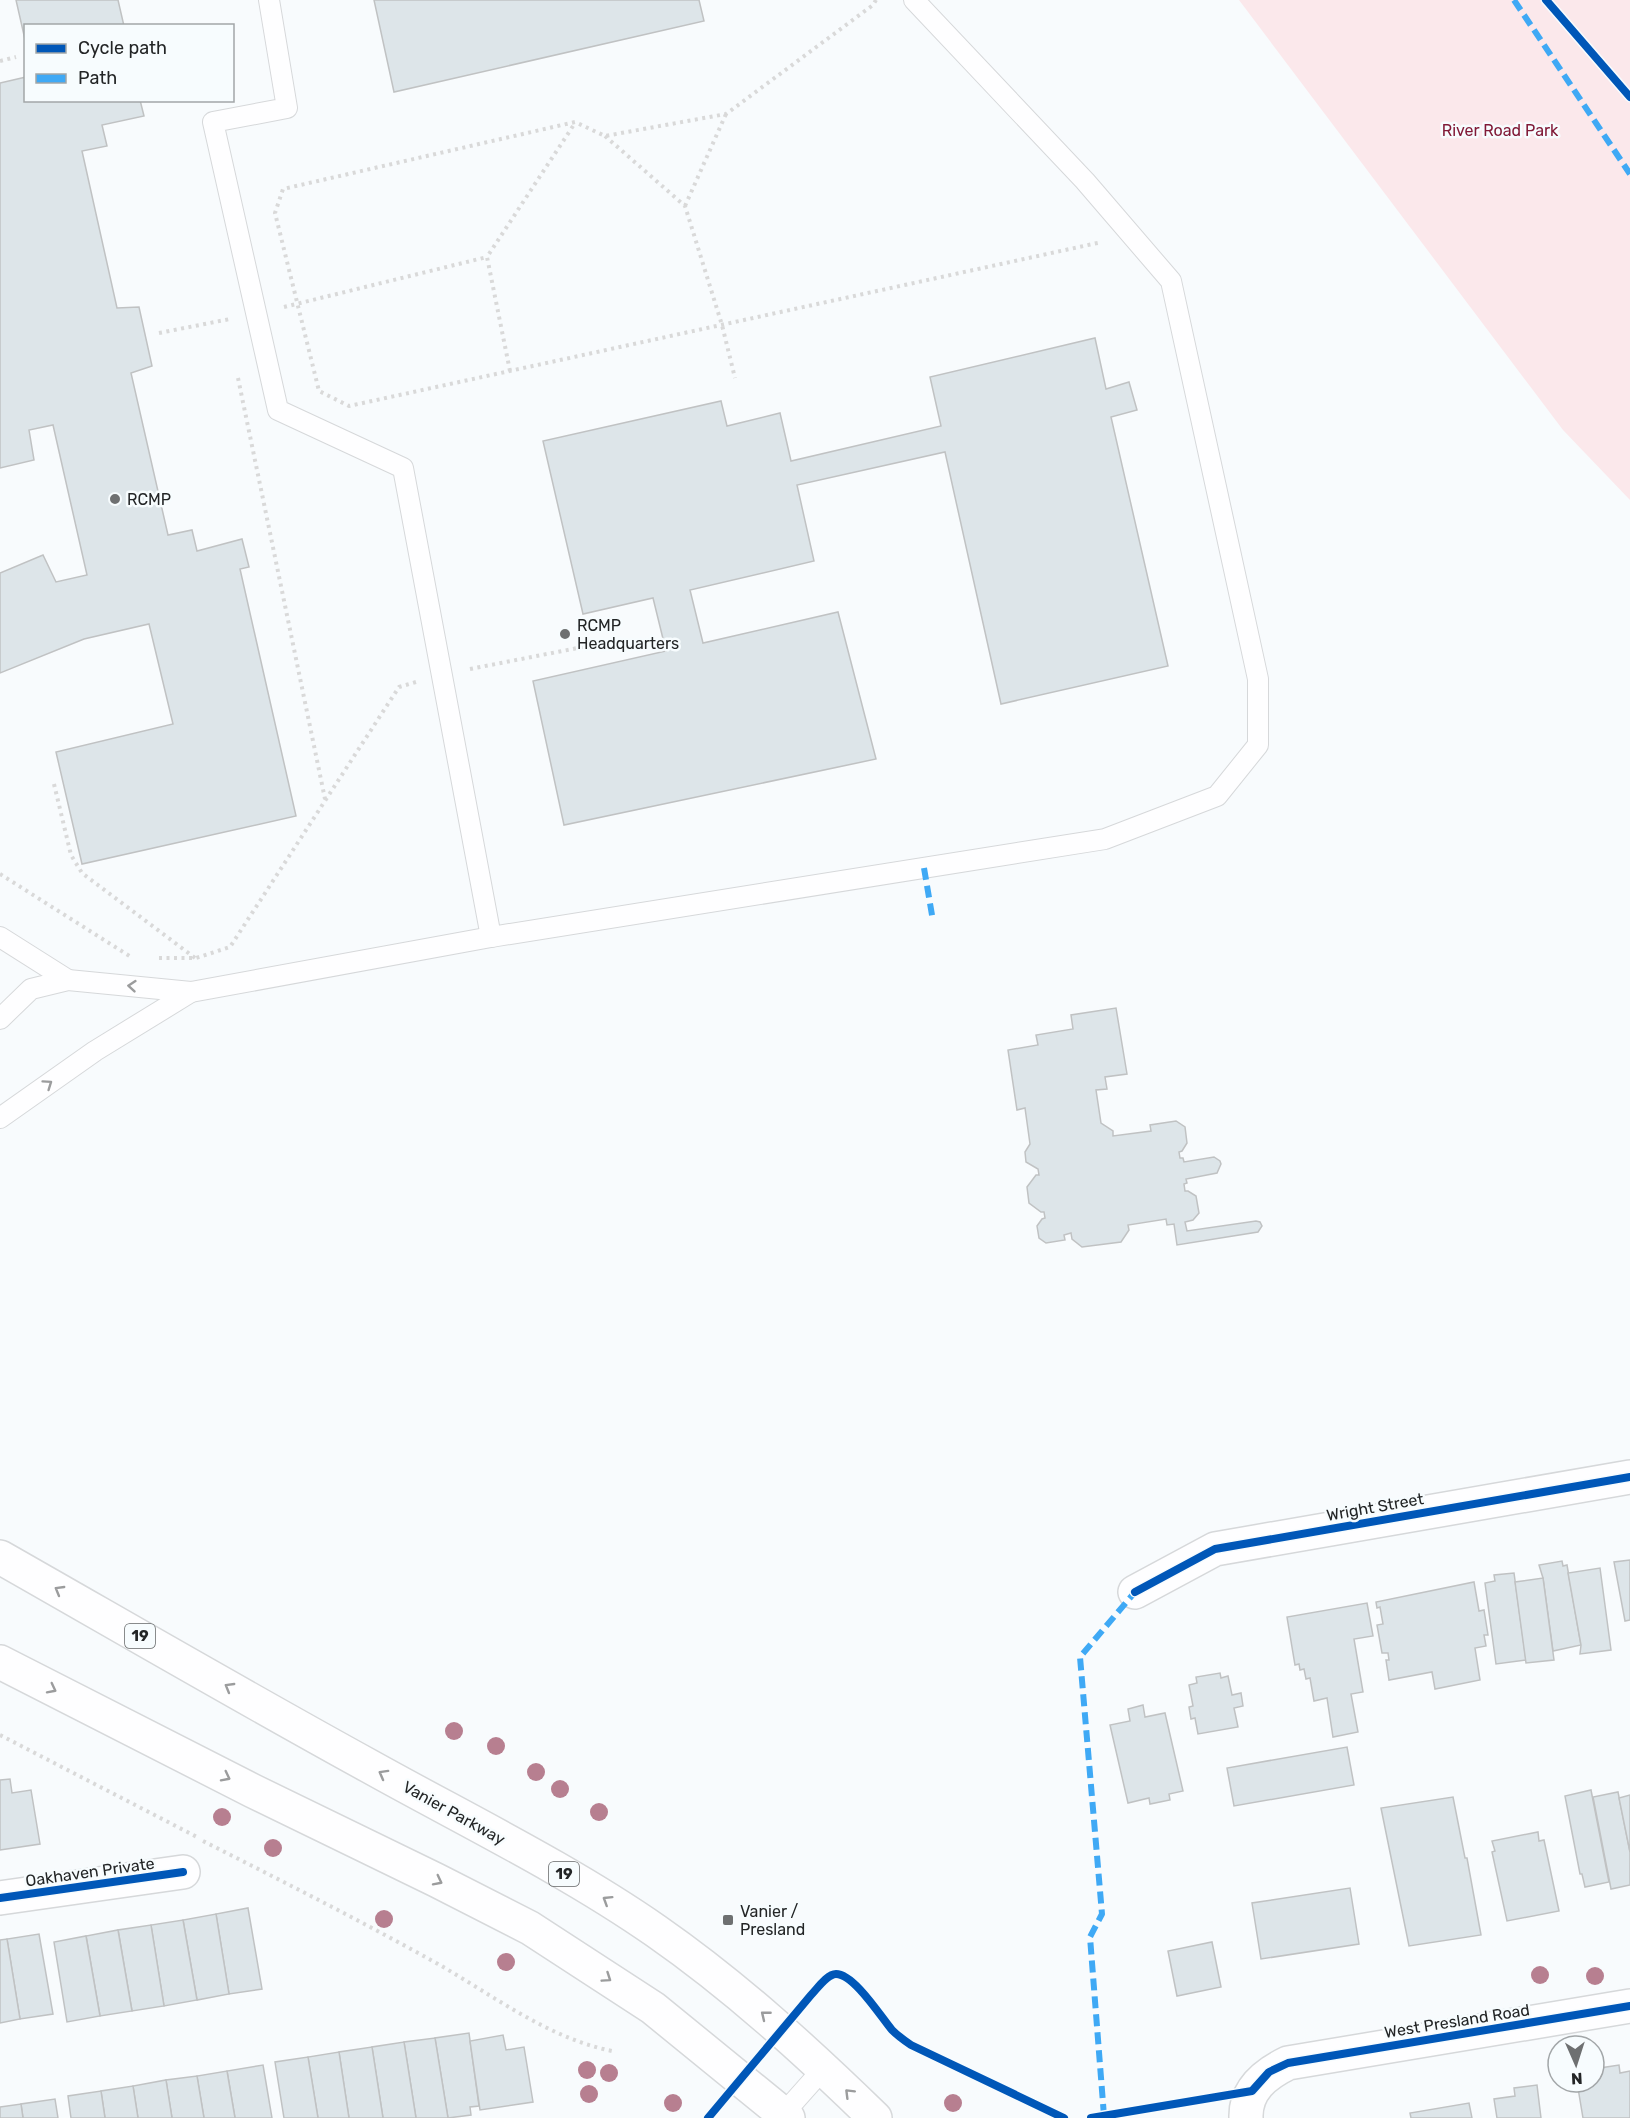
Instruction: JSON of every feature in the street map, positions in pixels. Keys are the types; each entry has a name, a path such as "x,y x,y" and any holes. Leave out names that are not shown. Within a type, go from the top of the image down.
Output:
{"main road":[{"name":"Wright Street","path":"1135,1592 1215,1549 1630,1477"},
{"name":"Vanier Parkway","path":"0,1557 279,1717 535,1857 655,1930 781,2028 875,2118"},
{"path":"0,1662 253,1791 530,1928 653,2008 786,2116"},
{"name":"Oakhaven Private","path":"0,1898 183,1872"},
{"name":"West Presland Road","path":"1246,2118 1252,2091 1269,2072 1288,2063 1630,2006"}],"lane":[{"path":"269,0 287,108 213,123 279,410 403,468 491,937"},
{"path":"0,1019 31,989 68,980 190,992 491,937 1105,839 1217,796 1258,745 1258,679 1171,281 1085,181 914,0"},
{"path":"0,937 68,980"},
{"path":"0,1118 95,1051 190,992"},
{"path":"786,2116 824,2068"}],"path":[{"path":"605,136 726,114 873,5 876,0"},
{"path":"0,61 16,57"},
{"path":"685,206 726,114"},
{"path":"735,378 722,325 685,206 605,136 575,122 283,189 275,213 319,391 349,406 722,325 1132,235"},
{"path":"159,333 257,314 487,257 575,122"},
{"path":"487,257 510,371"},
{"path":"227,320 229,331"},
{"path":"238,376 326,800"},
{"path":"153,957 196,958 230,947 399,687 442,675 588,646"},
{"path":"54,784 71,855 82,873 196,958"},
{"path":"0,873 132,957"},
{"path":"0,1735 304,1892 440,1966 547,2028 593,2048 612,2051"}],"green space":[{"name":"River Road Park","path":"1239,0 1630,0 1630,500 1563,430"}],"building":[{"path":"16,0 118,0 124,24 24,24 24,35"},
{"path":"374,0 699,0 704,21 394,92"},
{"name":"RCMP","path":"24,77 24,102 140,102 144,116 102,125 107,146 82,151 117,308 139,307 152,366 131,373 168,535 192,530 197,551 242,539 249,567 240,569 296,816 82,864 56,752 173,724 149,624 84,639 0,673 0,573 43,555 56,582 87,575 53,425 29,430 34,460 0,468 0,83"},
{"path":"1095,338 1106,389 1129,382 1137,410 1111,417 1168,666 1001,704 945,452 797,485 814,561 690,590 703,643 838,612 876,759 564,825 533,681 666,651 653,598 583,614 543,441 721,401 727,426 780,413 791,461 941,426 930,377"},
{"path":"1116,1008 1127,1074 1105,1077 1107,1089 1096,1090 1101,1123 1113,1131 1113,1136 1151,1131 1150,1125 1176,1121 1185,1127 1187,1143 1179,1152 1180,1158 1183,1158 1184,1162 1214,1157 1221,1164 1217,1173 1186,1179 1185,1191 1196,1196 1199,1213 1193,1220 1185,1222 1187,1231 1256,1221 1262,1226 1258,1232 1177,1245 1174,1224 1167,1225 1166,1219 1128,1225 1129,1230 1121,1242 1082,1247 1072,1239 1071,1233 1064,1235 1065,1240 1046,1243 1039,1238 1037,1226 1045,1218 1044,1212 1029,1203 1027,1187 1036,1175 1039,1175 1038,1169 1026,1162 1025,1152 1030,1144 1025,1108 1017,1110 1008,1050 1038,1045 1036,1035 1073,1029 1071,1015"},
{"path":"1630,1560 1630,1620 1625,1621 1614,1562"},
{"path":"1562,1561 1563,1566 1567,1565 1581,1645 1553,1651 1543,1578 1539,1565"},
{"path":"1600,1568 1611,1650 1580,1654 1581,1645 1568,1573"},
{"path":"1514,1573 1526,1660 1496,1664 1485,1583 1495,1581 1494,1575"},
{"path":"1543,1578 1554,1660 1526,1663 1515,1582"},
{"path":"1474,1582 1479,1611 1484,1610 1488,1635 1484,1635 1486,1646 1475,1648 1480,1680 1435,1689 1432,1672 1389,1680 1386,1660 1389,1660 1388,1653 1382,1653 1377,1625 1383,1624 1380,1607 1377,1608 1376,1602"},
{"path":"1367,1603 1373,1636 1354,1639 1363,1692 1351,1694 1358,1732 1333,1737 1327,1698 1314,1701 1310,1678 1306,1679 1304,1669 1300,1670 1299,1664 1295,1665 1287,1617"},
{"path":"1220,1673 1221,1678 1228,1676 1232,1695 1241,1693 1243,1706 1234,1708 1238,1727 1198,1734 1195,1718 1191,1719 1189,1707 1193,1706 1189,1685 1197,1683 1196,1677"},
{"path":"1143,1705 1145,1717 1165,1713 1183,1791 1169,1794 1170,1800 1150,1804 1149,1798 1128,1803 1110,1725 1130,1721 1128,1709"},
{"path":"1347,1747 1354,1785 1234,1806 1227,1768"},
{"path":"10,1779 12,1793 31,1790 40,1844 0,1850 0,1780"},
{"path":"1591,1790 1609,1882 1585,1887 1582,1874 1580,1874 1565,1796"},
{"path":"1618,1792 1630,1852 1630,1885 1611,1889 1593,1797"},
{"path":"1630,1795 1630,1852 1619,1798"},
{"path":"1453,1797 1481,1935 1409,1946 1381,1808"},
{"path":"1538,1832 1539,1841 1544,1840 1559,1911 1507,1921 1492,1852 1495,1851 1492,1841"},
{"path":"1350,1888 1359,1944 1261,1959 1252,1903"},
{"path":"248,1908 262,1989 229,1994 216,1914"},
{"path":"216,1914 229,1994 197,2000 183,1920"},
{"path":"183,1920 197,2000 164,2006 151,1925"},
{"path":"151,1925 164,2006 132,2011 118,1930"},
{"path":"118,1930 132,2011 100,2016 86,1936"},
{"path":"39,1934 53,2014 20,2019 7,1939"},
{"path":"86,1936 100,2016 67,2022 54,1942"},
{"path":"7,1939 20,2019 0,2023 0,1940"},
{"path":"1212,1942 1221,1987 1177,1996 1168,1951"},
{"path":"469,2033 479,2106 470,2107 471,2115 448,2118 435,2038"},
{"path":"503,2035 506,2050 524,2047 533,2102 480,2110 470,2041"},
{"path":"435,2038 448,2118 416,2118 404,2042"},
{"path":"404,2042 416,2118 383,2118 372,2047"},
{"path":"372,2047 383,2118 349,2118 339,2052"},
{"path":"339,2052 349,2118 318,2118 308,2057"},
{"path":"308,2057 318,2118 284,2118 275,2062"},
{"path":"263,2065 272,2118 235,2118 227,2071"},
{"path":"1619,2065 1620,2073 1630,2071 1630,2118 1583,2118 1579,2094 1606,2094 1606,2067"},
{"path":"227,2071 235,2118 204,2118 197,2076"},
{"path":"197,2076 204,2118 172,2118 166,2080"},
{"path":"166,2080 172,2118 138,2118 133,2086"},
{"path":"1537,2085 1541,2118 1497,2118 1494,2099 1515,2096 1514,2088"},
{"path":"133,2086 138,2118 105,2118 101,2091"},
{"path":"101,2091 105,2118 71,2118 68,2096"},
{"path":"55,2099 58,2118 23,2118 21,2104"},
{"path":"1469,2103 1472,2118 1411,2118 1410,2113"},
{"path":"21,2104 23,2118 0,2118 0,2107"}],"marked path":[{"path":"1514,0 1630,174"},
{"path":"924,868 933,921"},
{"path":"1104,2116 1090,1937 1102,1914 1080,1657 1135,1592"}],"cycle path":[{"path":"1546,0 1630,97"},
{"path":"1135,1592 1215,1549 1630,1477"},
{"path":"0,1898 183,1872"},
{"path":"708,2118 819,1986 829,1976 836,1974 843,1976 859,1988 892,2030 911,2045 1064,2118"},
{"path":"1091,2118 1252,2091 1269,2072 1288,2063 1630,2006"}],"place":[{"name":"RCMP","path":"115,499"},
{"name":"RCMP Headquarters","path":"565,634"},
{"name":"Vanier / Presland","path":"728,1920"}]}
